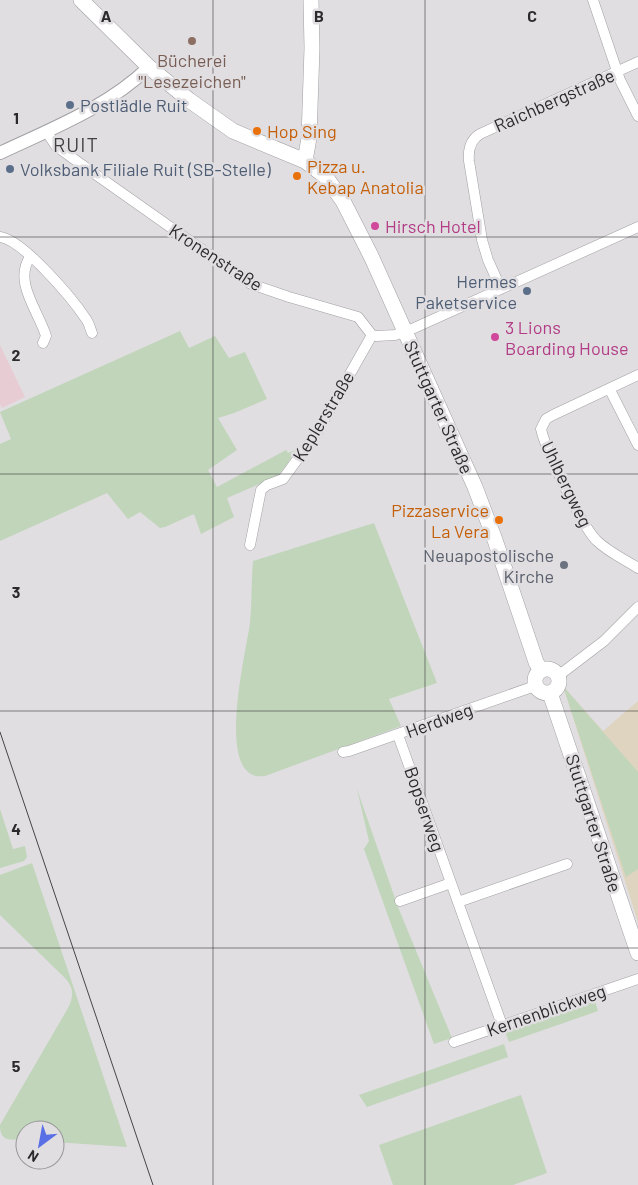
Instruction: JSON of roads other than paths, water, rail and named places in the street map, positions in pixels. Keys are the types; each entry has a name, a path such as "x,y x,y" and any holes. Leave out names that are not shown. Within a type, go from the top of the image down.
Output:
{"main road":[{"name":"Stuttgarter Straße","path":"81,0 149,67 189,100 227,128 305,162 325,176 343,201 371,256 485,512 536,662 541,671"},
{"path":"305,162 309,138 312,48 311,0"},
{"path":"548,669 558,676 557,688 550,693 543,693 535,686 535,679 541,671 548,669"},
{"name":"Stuttgarter Straße","path":"550,693 638,953"}],"street":[{"path":"593,0 617,72 638,116"},
{"name":"Raichbergstraße","path":"501,288 485,251 478,222 468,151 474,137 638,62"},
{"path":"0,153 108,99 149,67"},
{"name":"Kronenstraße","path":"46,131 56,146 251,284 358,317 372,335"},
{"path":"372,335 379,337 405,332 638,227"},
{"path":"0,237 13,242 41,265 88,320 92,333"},
{"path":"30,257 26,266 26,286 46,336 43,342"},
{"name":"Keplerstraße","path":"250,545 261,490 267,485 283,479 316,434 372,335"},
{"name":"Uhlbergweg","path":"638,375 546,419 541,429 570,497 594,538 638,568"},
{"path":"610,390 638,445"},
{"path":"558,676 604,641 638,608"},
{"name":"Herdweg","path":"342,752 398,735 535,686"},
{"name":"Bopserweg","path":"398,735 502,1025"},
{"path":"458,902 567,864"},
{"path":"400,901 451,883"},
{"name":"Kernenblickweg","path":"454,1042 638,979"}],"tram line":[{"path":"0,732 153,1185"}],"place":[{"name":"Bücherei \"Lesezeichen\"","path":"192,41"},
{"name":"Postlädle Ruit","path":"70,105"},
{"name":"Hop Sing","path":"257,131"},
{"name":"Volksbank Filiale Ruit (SB-Stelle)","path":"10,169"},
{"name":"Pizza u. Kebap Anatolia","path":"297,176"},
{"name":"Hirsch Hotel","path":"375,226"},
{"name":"Hermes Paketservice","path":"527,291"},
{"name":"3 Lions Boarding House","path":"495,337"},
{"name":"Pizzaservice La Vera","path":"499,520"},
{"name":"Neuapostolische Kirche","path":"564,565"}],"district":[{"name":"RUIT","path":"76,144"}]}
